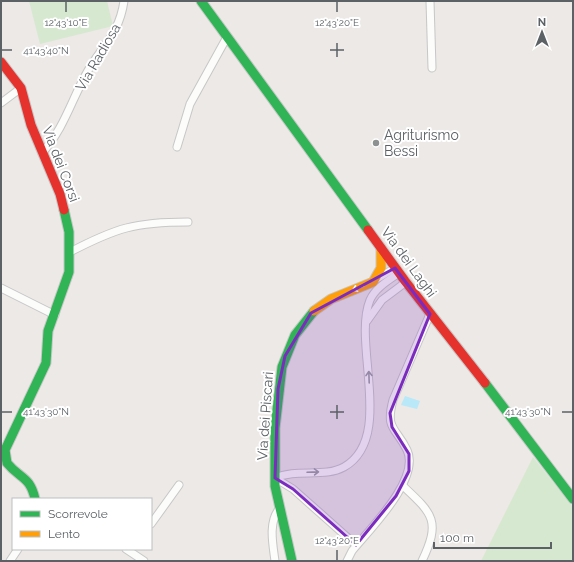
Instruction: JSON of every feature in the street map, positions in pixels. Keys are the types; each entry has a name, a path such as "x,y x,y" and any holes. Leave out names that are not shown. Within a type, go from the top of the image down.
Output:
{"street":[{"name":"Via Radiosa","path":"42,153 58,133 89,68 117,29 124,1"},
{"name":"Via dei Laghi","path":"201,1 397,270 480,376 573,500"},
{"path":"430,1 432,68"},
{"path":"177,147 183,122 190,104 227,37"},
{"name":"Via dei Corsi","path":"1,62 21,88 30,121 42,153 58,188 69,232 69,272 55,315 48,331 46,363 5,450 9,465 30,481 33,487 35,498"},
{"path":"1,103 21,88"},
{"path":"70,252 108,233 129,226 153,223 188,222"},
{"path":"373,282 381,268 381,247"},
{"path":"275,478 290,472 339,469 350,462 363,445 367,434 369,400 366,314 374,294 397,270"},
{"name":"Via dei Piscari","path":"292,561 279,509 275,478 275,428 278,389 282,366 289,346 306,319 319,307 397,270"},
{"path":"366,322 376,305 406,282"},
{"path":"1,288 55,315"},
{"path":"347,561 356,545 403,486 408,471 410,458 406,448 392,427 390,413 393,400 430,314"},
{"path":"275,478 293,489 356,545"},
{"path":"152,523 179,485"},
{"path":"403,486 425,508 432,522 432,538 422,561"},
{"path":"275,561 273,522 279,509"},
{"path":"10,561 17,550"},
{"path":"130,550 144,561"}],"highlighted area":[{"path":"395,268 430,314 390,413 392,427 409,454 409,471 396,496 356,545 293,489 275,478 278,389 285,356 311,313"}],"green space":[{"path":"29,1 107,1 113,26 40,44"},
{"path":"533,457 573,507 573,561 481,561"}],"water":[{"path":"405,396 420,401 417,409 401,405"}],"traffic: fast":[{"path":"201,1 368,230"},
{"path":"35,498 30,486 24,478 7,463 5,450 46,363 48,331 69,272 69,232 64,210"},
{"path":"292,561 275,486 275,428 282,367 295,335 314,311"},
{"path":"485,383 573,499"}],"traffic: slow":[{"path":"314,311 331,299 373,282 381,268 381,248"}],"traffic: jam":[{"path":"1,62 21,88 31,125 60,194 64,210"},
{"path":"368,230 405,281 485,383"}],"place":[{"name":"Agriturismo Bessi","path":"376,143"}]}
